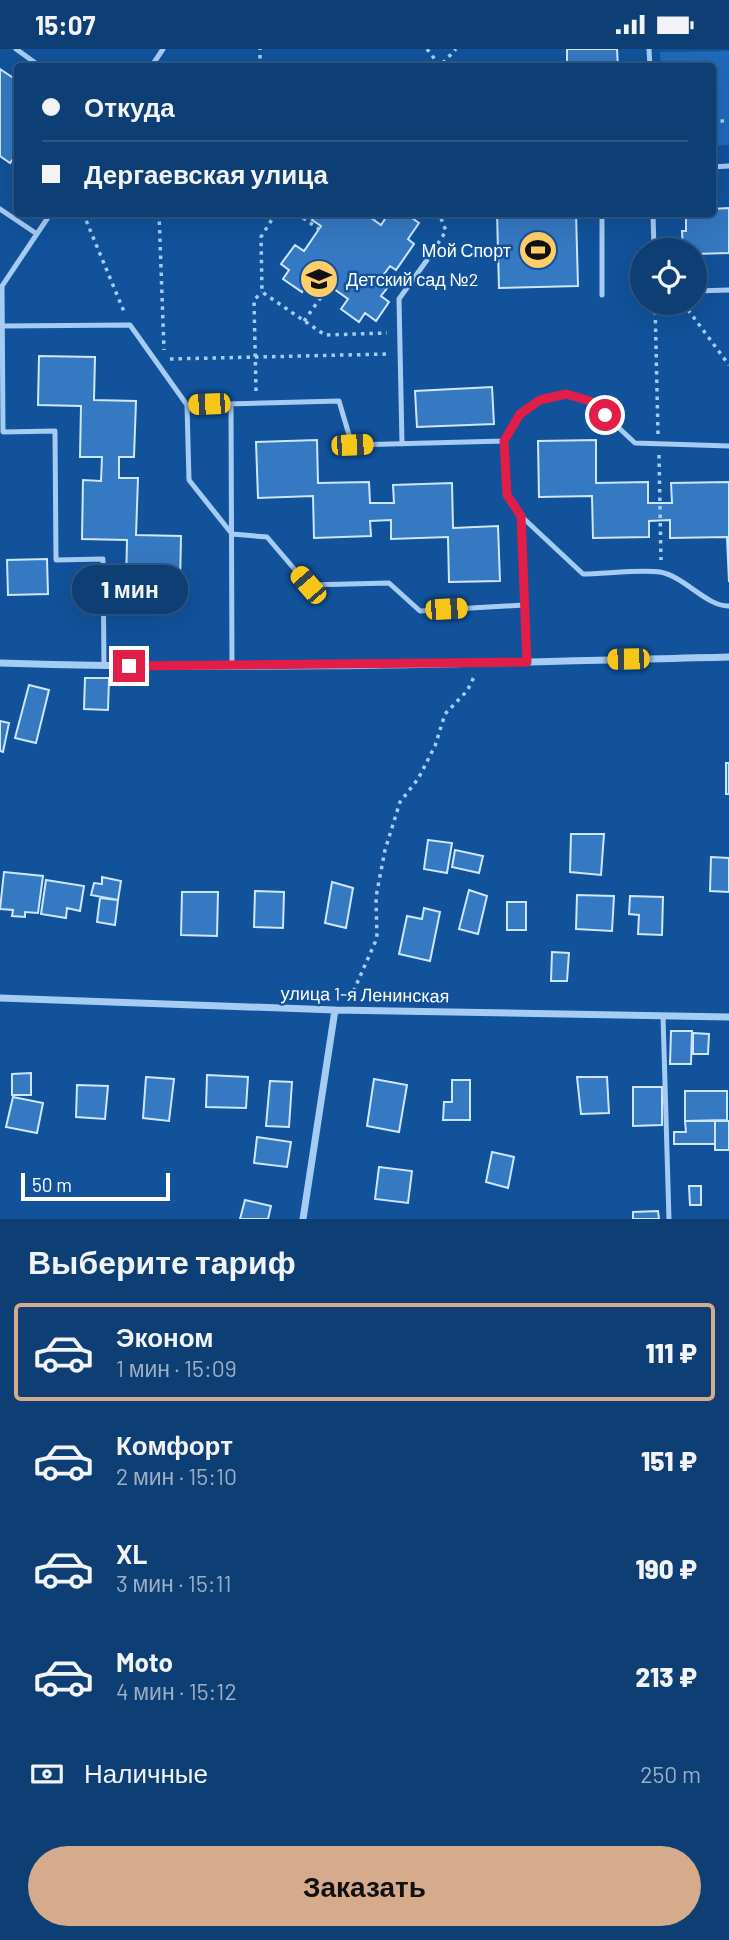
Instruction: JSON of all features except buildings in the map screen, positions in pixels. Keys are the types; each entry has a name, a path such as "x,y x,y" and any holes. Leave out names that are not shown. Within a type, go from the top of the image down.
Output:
{"street":[{"path":"0,663 232,666 729,657"},
{"name":"улица 1-я Ленинская","path":"0,998 335,1010 729,1017"},
{"path":"303,1219 335,1010"}],"lane":[{"path":"16,49 35,63"},
{"path":"0,209 37,234"},
{"path":"48,217 1,287 3,432 55,431 56,560 103,559 104,666"},
{"path":"602,217 602,295"},
{"path":"653,217 654,238"},
{"path":"402,444 399,299 427,260"},
{"path":"707,291 729,290"},
{"path":"2,326 130,325 187,405 189,480 232,534 267,537 308,585 389,583 420,611 524,605"},
{"path":"729,446 635,443 590,401 566,394 540,400 520,414 504,441 507,495 521,516 583,574 661,572 683,582 721,606 729,606"},
{"path":"187,405 339,401 352,445 504,441"},
{"path":"231,404 232,666"},
{"path":"521,516 527,662"},
{"path":"663,1016 669,1219"}],"path":[{"path":"444,63 456,49"},
{"path":"85,217 130,325"},
{"path":"159,217 164,359 400,353"},
{"path":"256,403 254,300 262,292 261,237 272,217"},
{"path":"302,217 319,229"},
{"path":"427,260 446,231 441,217"},
{"path":"304,321 329,286"},
{"path":"262,292 325,335 400,333"},
{"path":"692,315 729,365"},
{"path":"335,1010 354,990 377,939 376,897 385,850 400,802 418,779 435,746 444,714 467,691 480,662"}],"shaded area":[{"path":"729,51 729,145 716,146 716,63 661,63 660,52"}],"place":[{"name":"Мой Спорт","path":"538,250"},
{"name":"Детский сад №2","path":"319,279"}],"route":[{"path":"129,666 527,662 521,516 507,495 504,441 520,414 540,400 566,394 590,401 605,415"}]}
